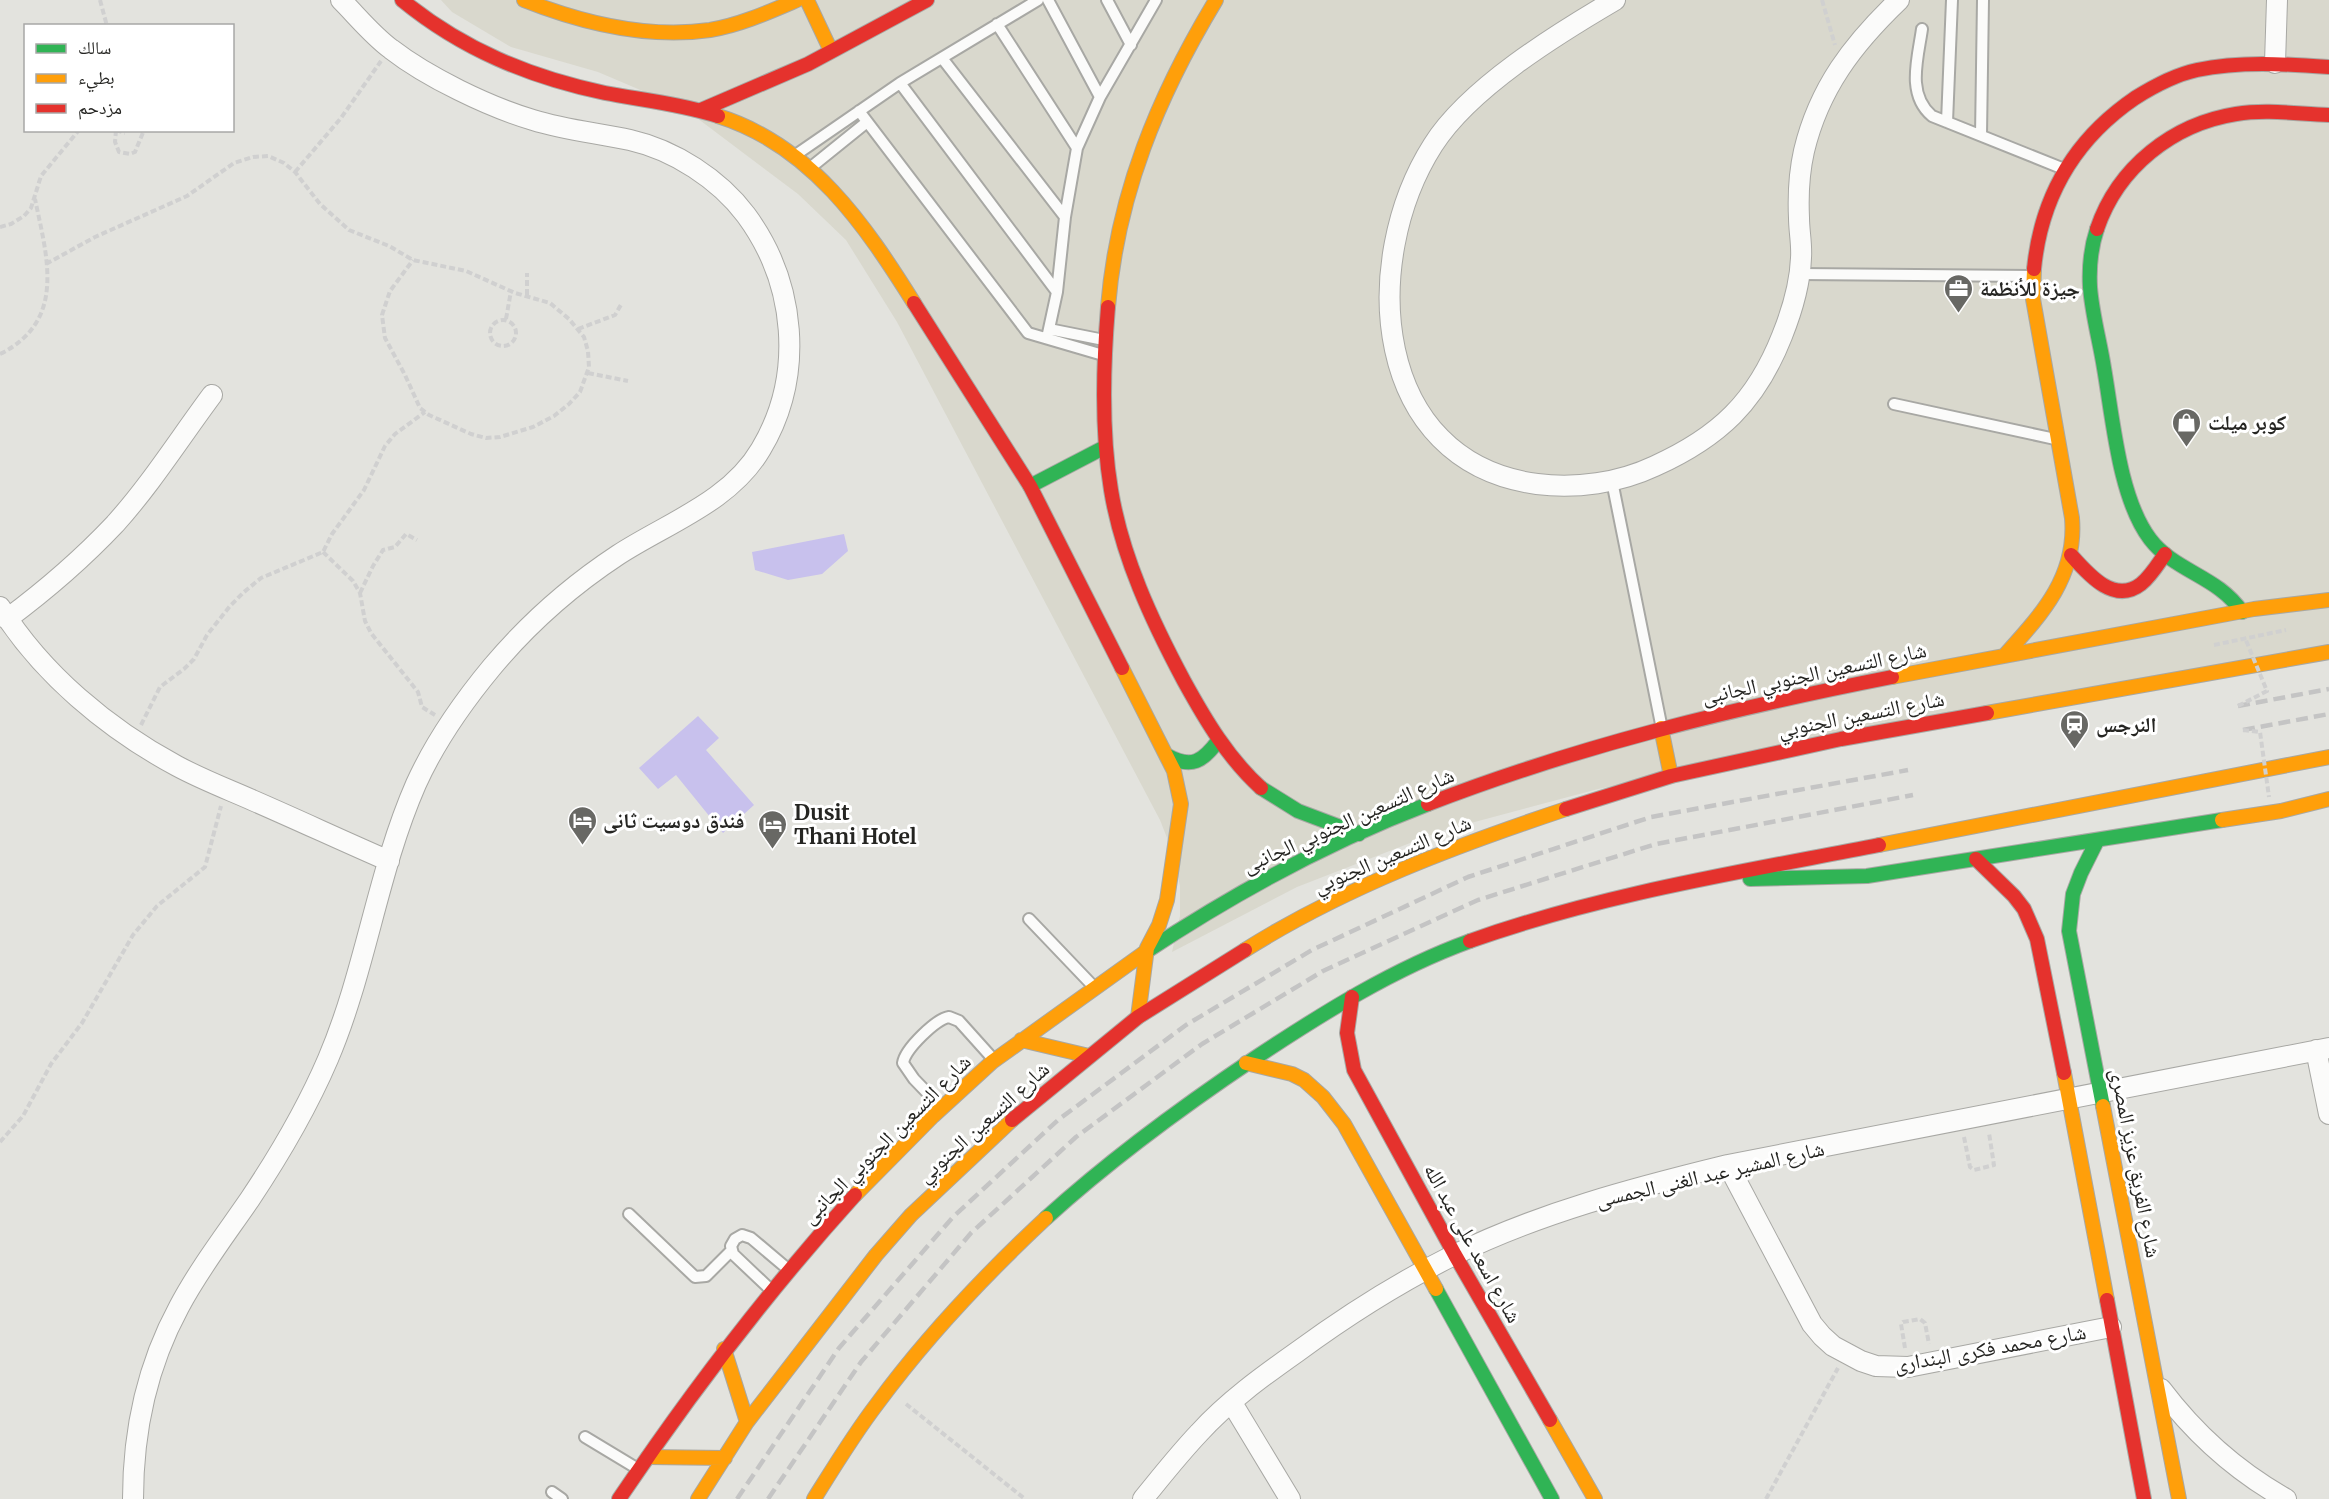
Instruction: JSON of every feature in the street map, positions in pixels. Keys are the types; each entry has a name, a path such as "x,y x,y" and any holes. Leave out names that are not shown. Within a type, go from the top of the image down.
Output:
{"street":[{"path":"133,1499 135,1445 144,1397 158,1351 178,1307 281,1151 306,1106 347,1010 364,957 389,861 417,782 438,743 490,670 550,606 620,554 696,511 731,486 760,452 778,414 788,372 790,329 782,286 766,246 742,210 712,180 675,157 635,141 532,120 473,97 390,48 340,0"},
{"path":"402,0 447,34 504,63 545,78 596,91 701,110 740,124 780,146 810,168 849,206 876,243 1030,486 1174,771 1180,804 1167,900 1147,948 1138,1017"},
{"path":"524,0 541,8 606,25 657,32 708,30 758,17 797,0"},
{"path":"807,0 831,51"},
{"path":"701,110 808,64 927,0"},
{"path":"1216,0 1167,84 1135,165 1113,250 1103,355 1105,447 1117,519 1136,579 1158,632 1218,741 1249,778 1280,801 1359,834"},
{"path":"1616,0 1561,34 1487,86 1468,104 1443,132 1423,161 1404,205 1394,244 1390,278 1394,344 1404,384 1423,418 1450,447 1484,469 1524,482 1568,486 1612,481 1653,467 1692,448 1710,436 1741,408 1772,361 1787,324 1800,274 1802,244 1798,198 1804,152 1819,107 1841,66 1875,22 1899,0"},
{"path":"2275,63 2277,0"},
{"path":"2004,656 2056,589 2065,573 2074,536 2033,299 2032,276 2037,236 2049,198 2064,169 2092,131 2123,104 2157,84 2195,70 2235,63 2329,67"},
{"path":"2241,612 2222,587 2164,555 2152,543 2140,525 2123,475 2090,288 2091,257 2097,226 2110,198 2128,171 2151,149 2177,132 2206,120 2238,114 2272,112 2329,115"},
{"path":"212,395 147,485 116,522 46,590 4,613 37,655 69,688 105,719 133,739 178,766 389,861"},
{"path":"1030,486 1105,447"},
{"path":"2071,555 2100,584 2107,588 2124,591 2144,581 2164,555"},
{"name":"شارع التسعين الجنوبي الجانبى","path":"619,1499 724,1349 789,1270 867,1183 941,1108 994,1060 1147,948 1253,885 1359,834 1470,788 1597,746 1661,728 1797,695 2241,612 2329,600"},
{"name":"شارع التسعين الجنوبي","path":"698,1499 747,1422 870,1262 911,1215 1007,1125 1138,1017 1261,940 1356,890 1458,846 1671,776 1852,737 2329,652"},
{"path":"1661,728 1671,776"},
{"path":"1168,756 1178,762 1191,764 1202,760 1218,741"},
{"path":"814,1499 853,1437 887,1390 966,1295 1057,1206 1157,1127 1246,1064 1352,997 1398,972 1443,951 1548,914 1616,897 2329,757"},
{"path":"1718,877 1832,878 1879,874 2281,811 2329,799"},
{"name":"شارع الفريق عزيز المصرى","path":"2097,841 2074,885 2068,915 2069,931 2180,1499"},
{"path":"1976,860 2014,896 2031,922 2037,939 2144,1499"},
{"name":"شارع اسعد على عبد الله","path":"1352,997 1346,1026 1349,1056 1354,1070 1455,1255 1595,1499"},
{"path":"1021,1040 1089,1056"},
{"path":"2322,1049 2329,1114"},
{"name":"شارع المشير عبد الغنى الجمسى","path":"1143,1499 1200,1432 1232,1402 1323,1333 1425,1271 1455,1255 1520,1227 1586,1203 1728,1165 2322,1049"},
{"path":"1246,1064 1283,1069 1299,1076 1329,1102 1344,1124 1552,1499"},
{"name":"شارع محمد فكرى البندارى","path":"1728,1165 1812,1324 1822,1336 1846,1354 1876,1366 1908,1367 2111,1327"},
{"path":"724,1349 747,1422"},
{"path":"2156,1383 2188,1422 2217,1451 2240,1470 2286,1499"},
{"path":"1232,1402 1290,1499"},
{"path":"648,1457 725,1458"}],"lane":[{"path":"794,156 900,83 1038,0"},
{"path":"1048,0 1100,97"},
{"path":"1107,0 1131,45"},
{"path":"1048,333 1057,292 1065,218 1077,148 1100,97 1156,0"},
{"path":"1947,122 1952,0"},
{"path":"1981,135 1983,0"},
{"path":"997,24 1077,148"},
{"path":"1922,28 1916,77 1917,97 1926,111 1932,116 2064,169"},
{"path":"942,58 1065,218"},
{"path":"900,83 1057,292"},
{"path":"859,111 1028,333 1048,333 1105,340"},
{"path":"810,168 867,122"},
{"path":"1800,274 2032,276"},
{"path":"1048,333 1103,355"},
{"path":"1894,404 2058,440"},
{"path":"1612,481 1661,728"},
{"path":"1029,919 1094,986"},
{"path":"941,1108 914,1079 903,1063 906,1053 939,1020 949,1017 959,1021 994,1060"},
{"path":"628,1214 694,1277 706,1276 731,1251 735,1239 746,1235 789,1270"},
{"path":"731,1251 772,1291"},
{"path":"585,1437 639,1470"},
{"path":"552,1492 562,1499"}],"path":[{"path":"100,0 106,24"},
{"path":"1822,0 1841,66"},
{"path":"295,172 340,118 390,48"},
{"path":"0,227 11,224 24,216 35,199 41,176 76,132"},
{"path":"116,132 116,148 119,152 130,154 135,152 143,132"},
{"path":"46,264 95,237 172,204 234,163 254,157 268,156 284,163 295,172 320,204 349,230 389,246 413,260 466,271 511,291 550,303 569,319 584,337 588,351 588,373 580,392 569,404 543,422 517,434 486,438 471,434 425,412 414,400 383,329 382,315 390,291 413,260"},
{"path":"0,354 28,333 47,301 46,264 35,199"},
{"path":"527,273 527,295"},
{"path":"506,319 511,291"},
{"path":"578,329 615,315 622,303"},
{"path":"506,319 515,327 515,339 506,346 499,346 490,338 489,332 495,322 506,319"},
{"path":"588,373 628,381"},
{"path":"133,739 160,687 194,659 207,635 230,606 261,578 323,552 332,534 364,490 384,446 395,434 425,412"},
{"path":"360,593 372,566 383,550 395,547 406,534 417,540"},
{"path":"323,552 353,581 360,593 365,621 371,633 418,692 420,704 451,724"},
{"path":"2238,706 2267,691 2245,638"},
{"path":"2243,730 2260,732 2269,797"},
{"path":"0,1142 23,1116 51,1064 82,1023 133,935 157,906 205,867 226,788"},
{"path":"1961,1119 1970,1167 1974,1170 1991,1167 1994,1162 1985,1114"},
{"path":"1908,1367 1900,1327 1903,1322 1923,1320 1932,1362"},
{"path":"1766,1499 1846,1354"},
{"path":"887,1390 1025,1499"}],"shaded area":[{"path":"441,0 2329,0 2329,650 1598,789 1441,831 1297,887 1172,952 1180,916 1180,886 1173,853 1160,820 897,322 846,240 798,194 685,109 598,72 511,47 452,12"},
{"path":"844,534 848,551 822,574 788,580 755,570 752,552"},
{"path":"698,716 719,738 706,750 754,805 723,833 676,775 658,789 639,768"}],"railway":[{"path":"2238,706 2329,689"},
{"path":"2243,730 2329,714"},
{"path":"737,1499 839,1348 953,1217 1058,1120 1186,1025 1312,950 1468,877 1651,817 1908,770"},
{"path":"768,1499 861,1362 971,1233 1076,1137 1202,1044 1323,971 1478,900 1656,844 1913,795"}],"traffic: fast":[{"path":"2097,229 2090,265 2091,297 2114,434 2131,502 2139,522 2160,550 2221,590 2242,612"},
{"path":"1030,486 1105,447"},
{"path":"1168,756 1184,762 1196,761 1207,754 1218,741"},
{"path":"1261,788 1298,811 1359,834"},
{"path":"1144,953 1212,910 1318,852 1428,804"},
{"path":"1750,879 1867,876 2222,820"},
{"path":"2097,841 2073,894 2069,931 2103,1106"},
{"path":"1046,1218 1148,1134 1281,1041 1386,978 1470,941"},
{"path":"1436,1289 1552,1499"}],"traffic: slow":[{"path":"524,0 592,22 639,31 663,32 721,28 754,18 797,0"},
{"path":"807,0 831,51"},
{"path":"1108,307 1121,225 1144,148 1176,73 1216,0"},
{"path":"718,116 751,129 781,146 808,167 855,217 914,303"},
{"path":"2004,656 2054,594 2069,559 2072,539 2072,518 2033,299 2034,269"},
{"path":"1892,677 2254,609 2329,600"},
{"path":"1987,713 2329,652"},
{"path":"1122,668 1174,771 1181,804 1167,900 1159,925 1147,948 1138,1017"},
{"path":"1661,728 1671,776"},
{"path":"1879,845 2329,757"},
{"path":"2222,820 2281,811 2329,799"},
{"path":"1245,950 1283,927 1361,887 1442,853 1566,809"},
{"path":"855,1195 933,1116 992,1062 1144,953"},
{"path":"1021,1040 1089,1056"},
{"path":"1246,1063 1292,1074 1304,1080 1323,1097 1344,1124 1436,1289"},
{"path":"2064,1073 2107,1300"},
{"path":"2103,1106 2179,1499"},
{"path":"698,1499 747,1422 876,1255 911,1215 1012,1120"},
{"path":"814,1499 860,1427 916,1354 979,1284 1046,1218"},
{"path":"724,1349 747,1422"},
{"path":"1550,1420 1595,1499"},
{"path":"648,1457 725,1458"}],"traffic: jam":[{"path":"402,0 448,33 473,47 550,79 605,93 676,105 718,116"},
{"path":"701,110 808,64 927,0"},
{"path":"2034,269 2044,218 2065,172 2095,132 2135,98 2172,78 2213,67 2263,64 2329,67"},
{"path":"2097,229 2106,207 2134,168 2170,138 2191,127 2236,114 2271,112 2329,115"},
{"path":"914,303 1030,486 1122,668"},
{"path":"1108,307 1104,422 1111,490 1130,564 1150,612 1192,696 1228,752 1261,788"},
{"path":"2071,555 2102,584 2121,591 2131,590 2141,584 2165,554"},
{"path":"1428,804 1542,764 1657,730 1892,677"},
{"path":"1566,809 1671,776 1841,739 1987,713"},
{"path":"1470,941 1520,924 1621,897 1879,845"},
{"path":"1976,859 2024,909 2037,939 2064,1073"},
{"path":"1012,1120 1138,1017 1245,950"},
{"path":"1352,997 1347,1033 1354,1070 1455,1255 1550,1420"},
{"path":"619,1499 731,1343 855,1195"},
{"path":"2107,1300 2144,1499"}],"place":[{"name":"جيزة للأنظمة","path":"1959,314"},
{"name":"كوبر ميلت","path":"2187,448"},
{"name":"النرجس","path":"2075,750"},
{"name":"فندق دوسيت ثانى","path":"582,846"},
{"name":"Dusit Thani Hotel","path":"773,850"}]}
